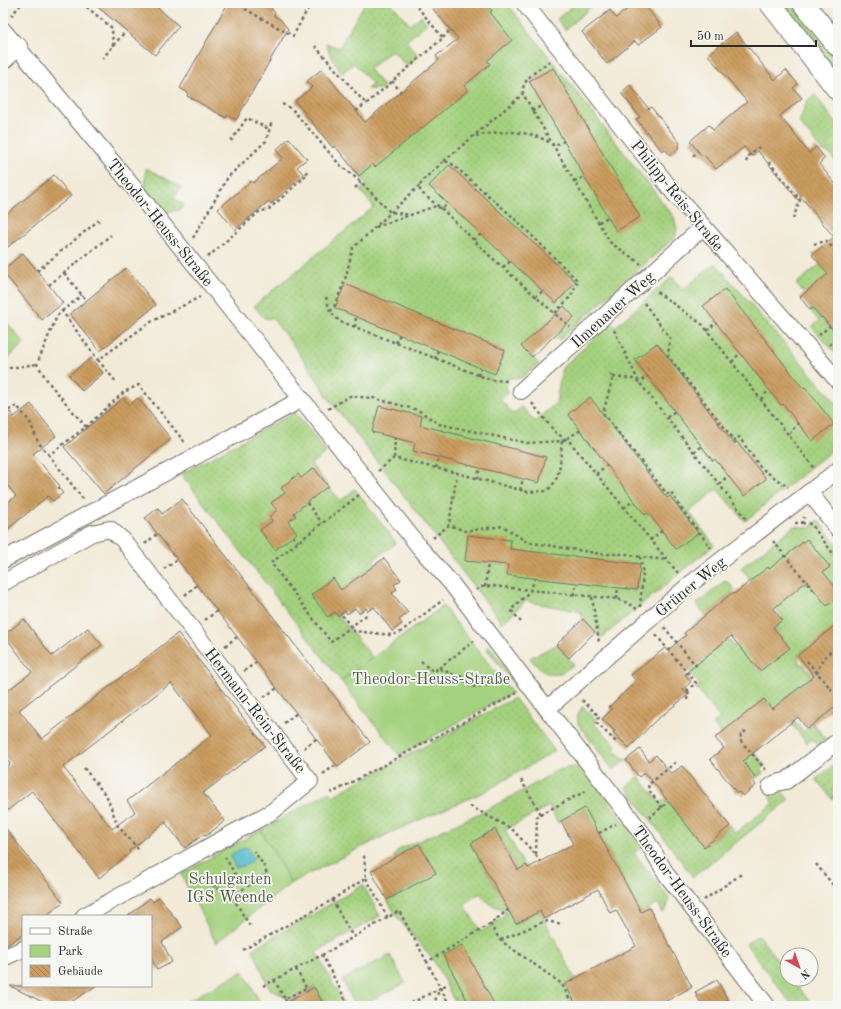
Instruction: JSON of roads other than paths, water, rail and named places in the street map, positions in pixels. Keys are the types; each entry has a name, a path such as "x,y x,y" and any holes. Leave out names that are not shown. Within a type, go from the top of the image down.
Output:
{"main road":[{"path":"770,3 838,90"},
{"path":"803,3 838,46"}],"street":[{"name":"Philipp-Reis-Straße","path":"524,3 563,50 657,172 703,227 838,381"},
{"name":"Theodor-Heuss-Straße","path":"5,25 19,46 215,289 368,483 421,549 459,593 637,827 667,875 767,1006"},
{"path":"3,62 19,46"},
{"name":"Ilmenauer Weg","path":"521,390 703,227"},
{"path":"3,560 302,399"},
{"name":"Grüner Weg","path":"547,709 608,654 689,585 838,470"},
{"path":"810,493 838,529"},
{"name":"Hermann-Rein-Straße","path":"3,583 92,533 110,529 126,544 310,781 273,810 86,915"},
{"path":"770,788 776,783 786,781 838,741"},
{"path":"3,958 22,949"}],"water":[{"path":"245,847 248,848 254,859 246,865 235,867 231,856 233,853"}],"park label":[{"name":"Schulgarten IGS Weende","path":"230,887"}]}
